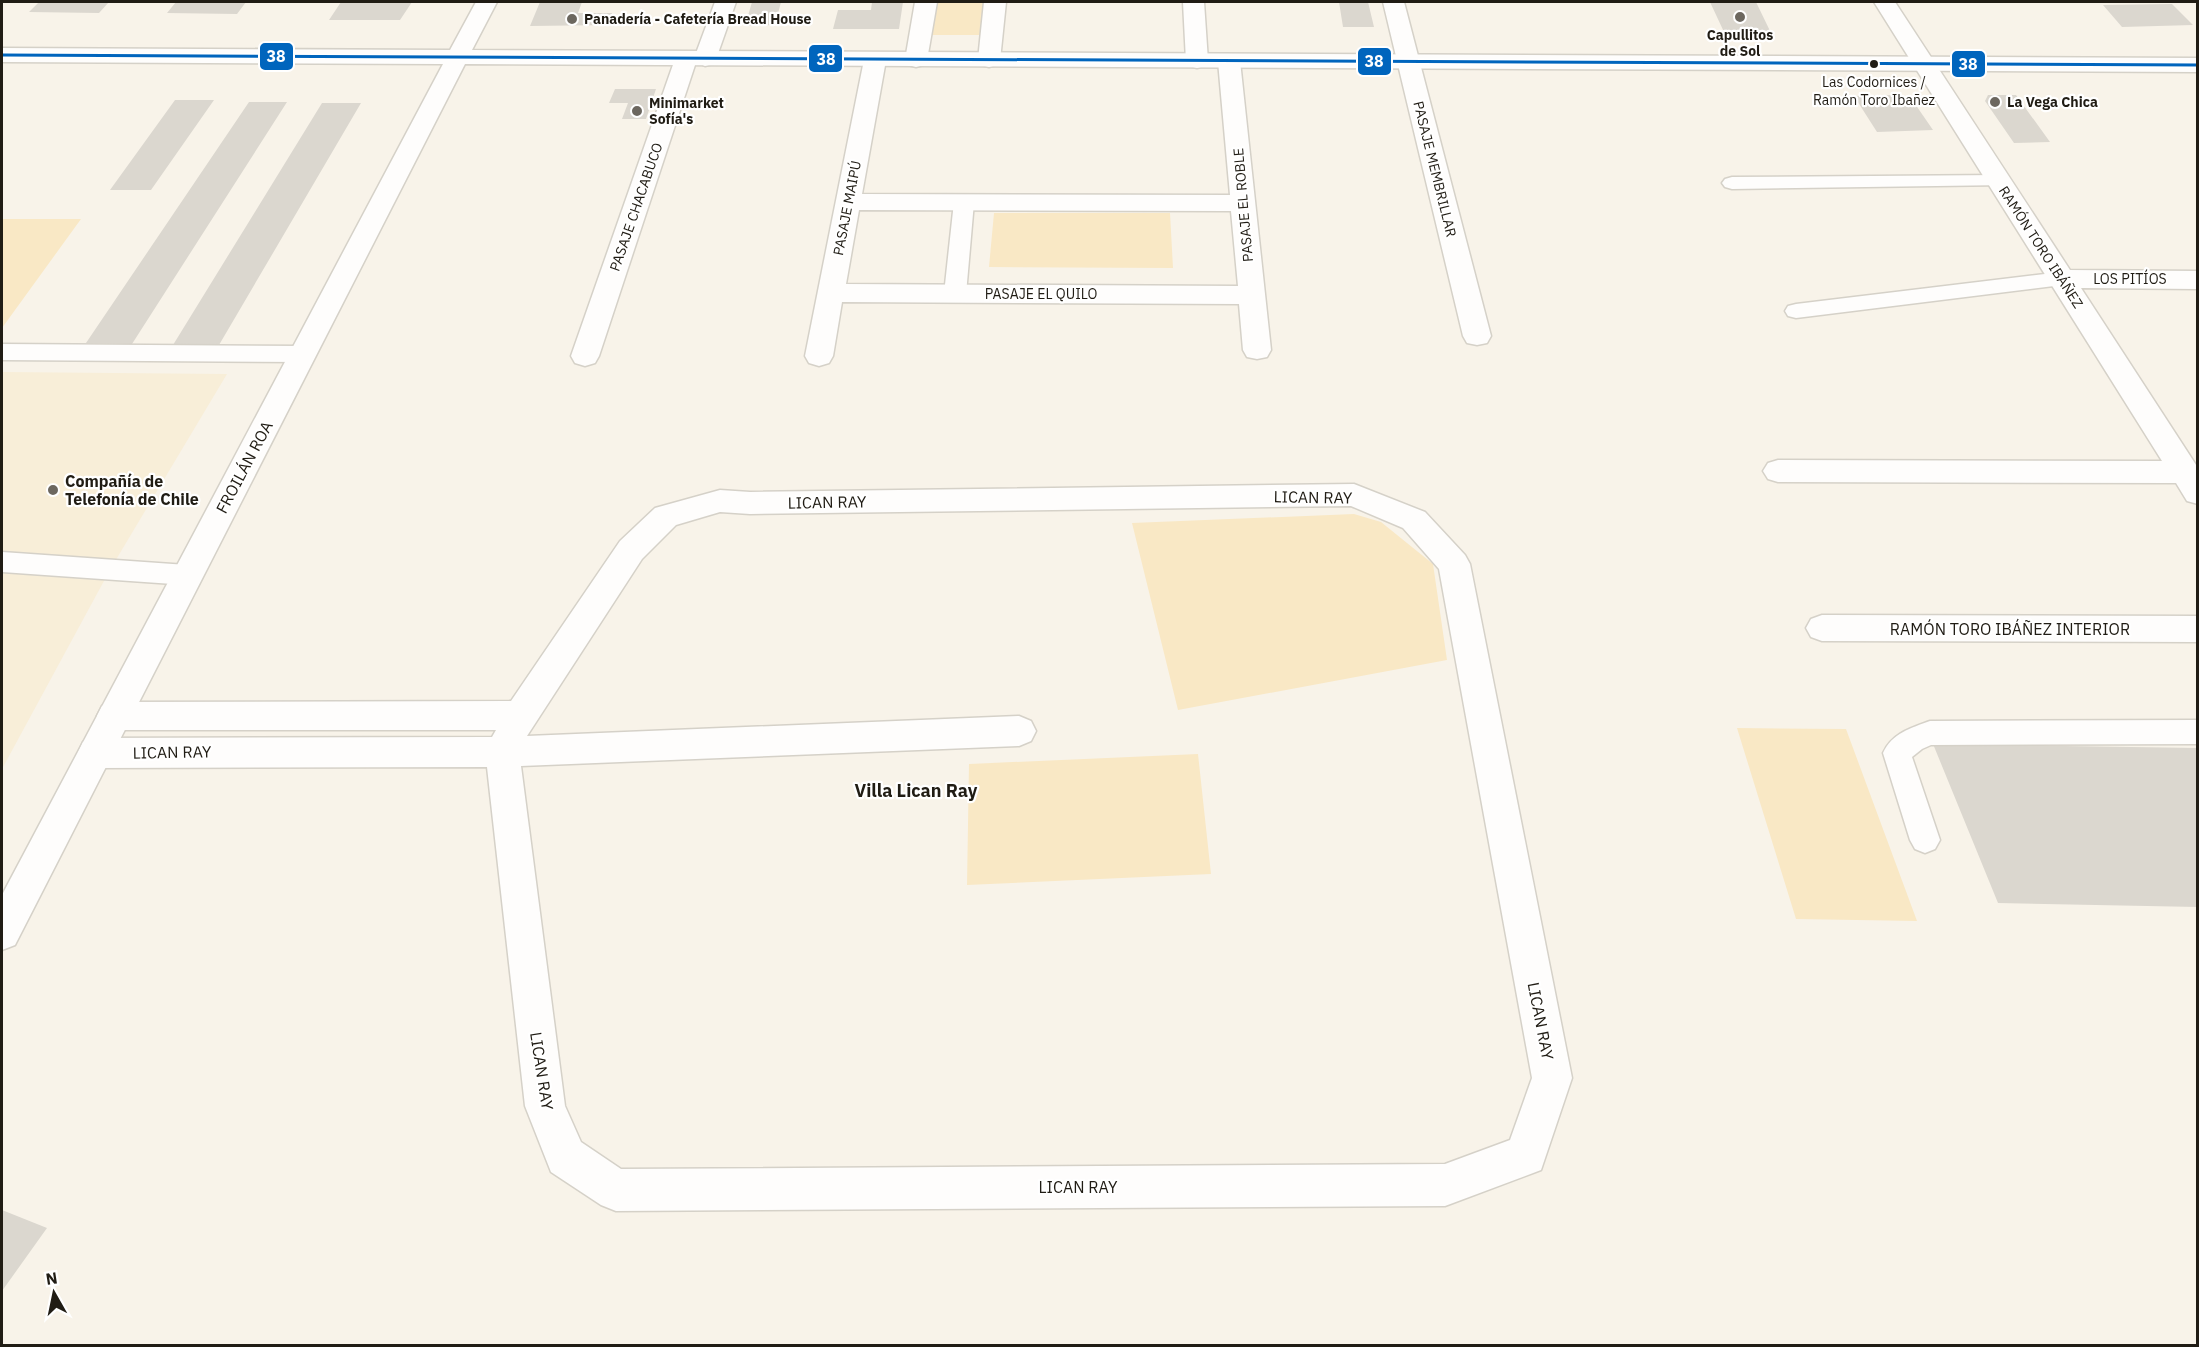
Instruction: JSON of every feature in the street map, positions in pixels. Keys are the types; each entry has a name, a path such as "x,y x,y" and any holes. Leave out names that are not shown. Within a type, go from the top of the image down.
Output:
{"street":[{"name":"FROILÁN ROA","path":"2,932 486,2"},
{"name":"PASAJE CHACABUCO","path":"585,356 696,59 725,2"},
{"path":"916,60 926,2"},
{"path":"989,60 995,2"},
{"path":"1193,2 1197,61"},
{"name":"PASAJE MEMBRILLAR","path":"1392,2 1477,336"},
{"name":"RAMÓN TORO IBÁÑEZ","path":"1885,2 2191,482"},
{"path":"2,55 2198,65"},
{"name":"PASAJE MAIPÚ","path":"819,356 875,60"},
{"name":"PASAJE EL ROBLE","path":"1229,61 1257,350"},
{"path":"848,202 1243,203"},
{"name":"LOS PITÍOS","path":"2062,279 2198,280"},
{"name":"PASAJE EL QUILO","path":"831,293 1251,295"},
{"path":"1778,471 2191,482"},
{"name":"LICAN RAY","path":"1354,495 1414,520 1454,564 1552,1078 1526,1155 1445,1185 616,1190 566,1157 545,1106 502,752 520,715 631,550 666,516 720,501 750,503 1354,495"},
{"name":"RAMÓN TORO IBÁÑEZ INTERIOR","path":"1822,628 2198,629"},
{"path":"114,716 520,715"},
{"name":"LICAN RAY","path":"95,753 502,752 1019,731"}],"lane":[{"path":"1732,183 2000,181"},
{"path":"955,294 964,202"},
{"path":"1796,311 2062,279"},
{"path":"2,352 303,354"},
{"path":"2,562 188,575"},
{"path":"1925,840 1897,753 1912,740 1930,733 2198,732"}],"shaded area":[{"path":"938,2 983,2 980,35 932,35"},
{"path":"994,213 1170,213 1173,268 989,267"},
{"path":"2,219 81,219 2,328"},
{"path":"2,372 227,374 111,568 2,769"},
{"path":"1354,514 1381,522 1433,564 1447,660 1178,710 1132,523"},
{"path":"1737,728 1846,729 1917,921 1796,919"},
{"path":"1198,754 1211,874 967,885 969,764"}],"building":[{"path":"39,2 109,2 99,13 29,12"},
{"path":"176,2 246,2 237,14 167,13"},
{"path":"341,2 412,2 400,20 329,20"},
{"name":"Panadería - Cafetería Bread House","path":"540,2 582,2 578,13 612,13 608,25 530,26"},
{"path":"752,2 781,2 775,25 745,26"},
{"path":"872,2 903,2 899,29 833,29 838,10 871,10"},
{"path":"1339,2 1368,2 1374,27 1343,27"},
{"name":"Capullitos de Sol","path":"1710,2 1756,2 1771,33 1724,32"},
{"path":"2172,4 2193,25 2122,27 2103,5"},
{"name":"Minimarket Sofía's","path":"615,89 656,89 646,119 622,119 628,103 609,103"},
{"path":"1893,95 1913,101 1933,130 1877,132 1854,96"},
{"path":"1988,95 2016,95 2050,142 2014,143 1985,101"},
{"path":"175,100 214,100 151,190 110,190"},
{"path":"249,102 287,102 132,344 86,343"},
{"path":"322,103 361,103 219,345 173,345"},
{"path":"1933,744 2198,748 2198,907 1998,903"},
{"path":"2,1210 47,1228 2,1291"}],"transit line":[{"name":"38","path":"2,55 2198,65"}],"place":[{"name":"Capullitos de Sol","path":"1740,17"},
{"name":"Panadería - Cafetería Bread House","path":"572,19"},
{"name":"Las Codornices / Ramón Toro Ibañez","path":"1874,64"},
{"name":"La Vega Chica","path":"1995,102"},
{"name":"Minimarket Sofía's","path":"637,111"},
{"name":"Compañía de Telefonía de Chile","path":"53,490"}],"district":[{"name":"Villa Lican Ray","path":"916,791"}]}
